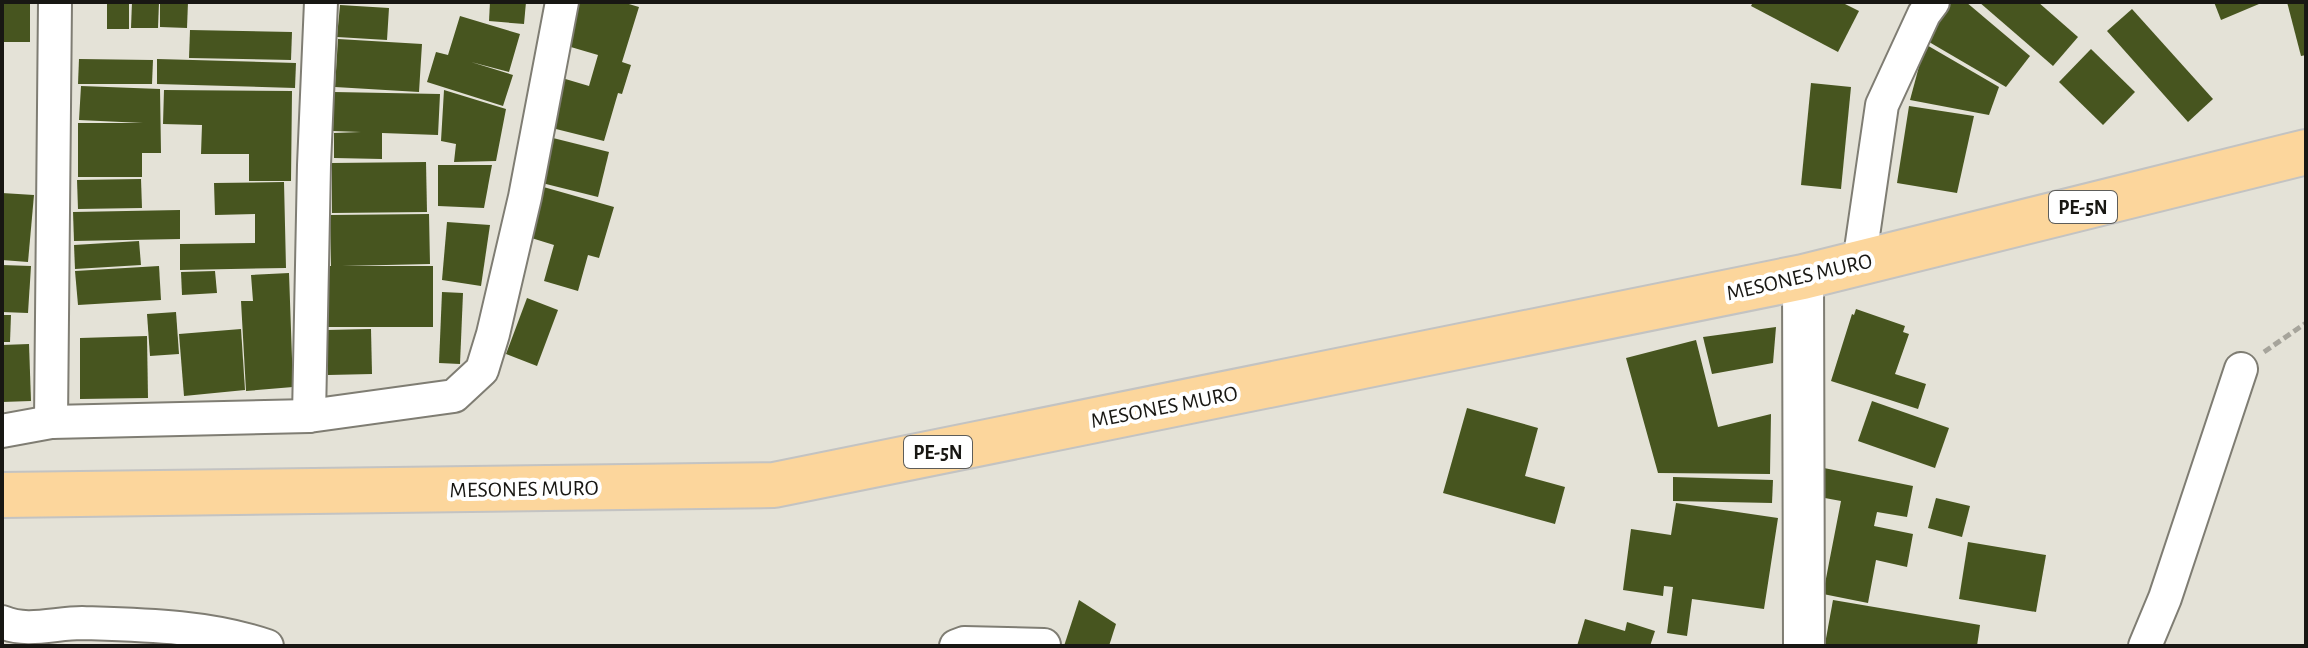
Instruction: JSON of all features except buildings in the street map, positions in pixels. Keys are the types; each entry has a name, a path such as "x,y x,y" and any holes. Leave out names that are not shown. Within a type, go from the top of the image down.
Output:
{"highway":[{"name":"MESONES MURO","path":"2,495 774,485 1803,277 2306,152"}],"street":[{"path":"51,422 55,2"},
{"path":"309,416 321,2"},
{"path":"2,431 51,422 309,416 454,396 482,370 493,334 525,197 562,2"},
{"path":"1859,263 1882,105 1924,14 1933,2"},
{"path":"1803,277 1804,646"},
{"path":"2145,646 2165,598 2241,369"},
{"path":"2,622 15,628 78,623 181,627 242,638 267,646"},
{"path":"956,646 964,643 1044,645"}],"path":[{"path":"2241,369 2306,323"}]}
